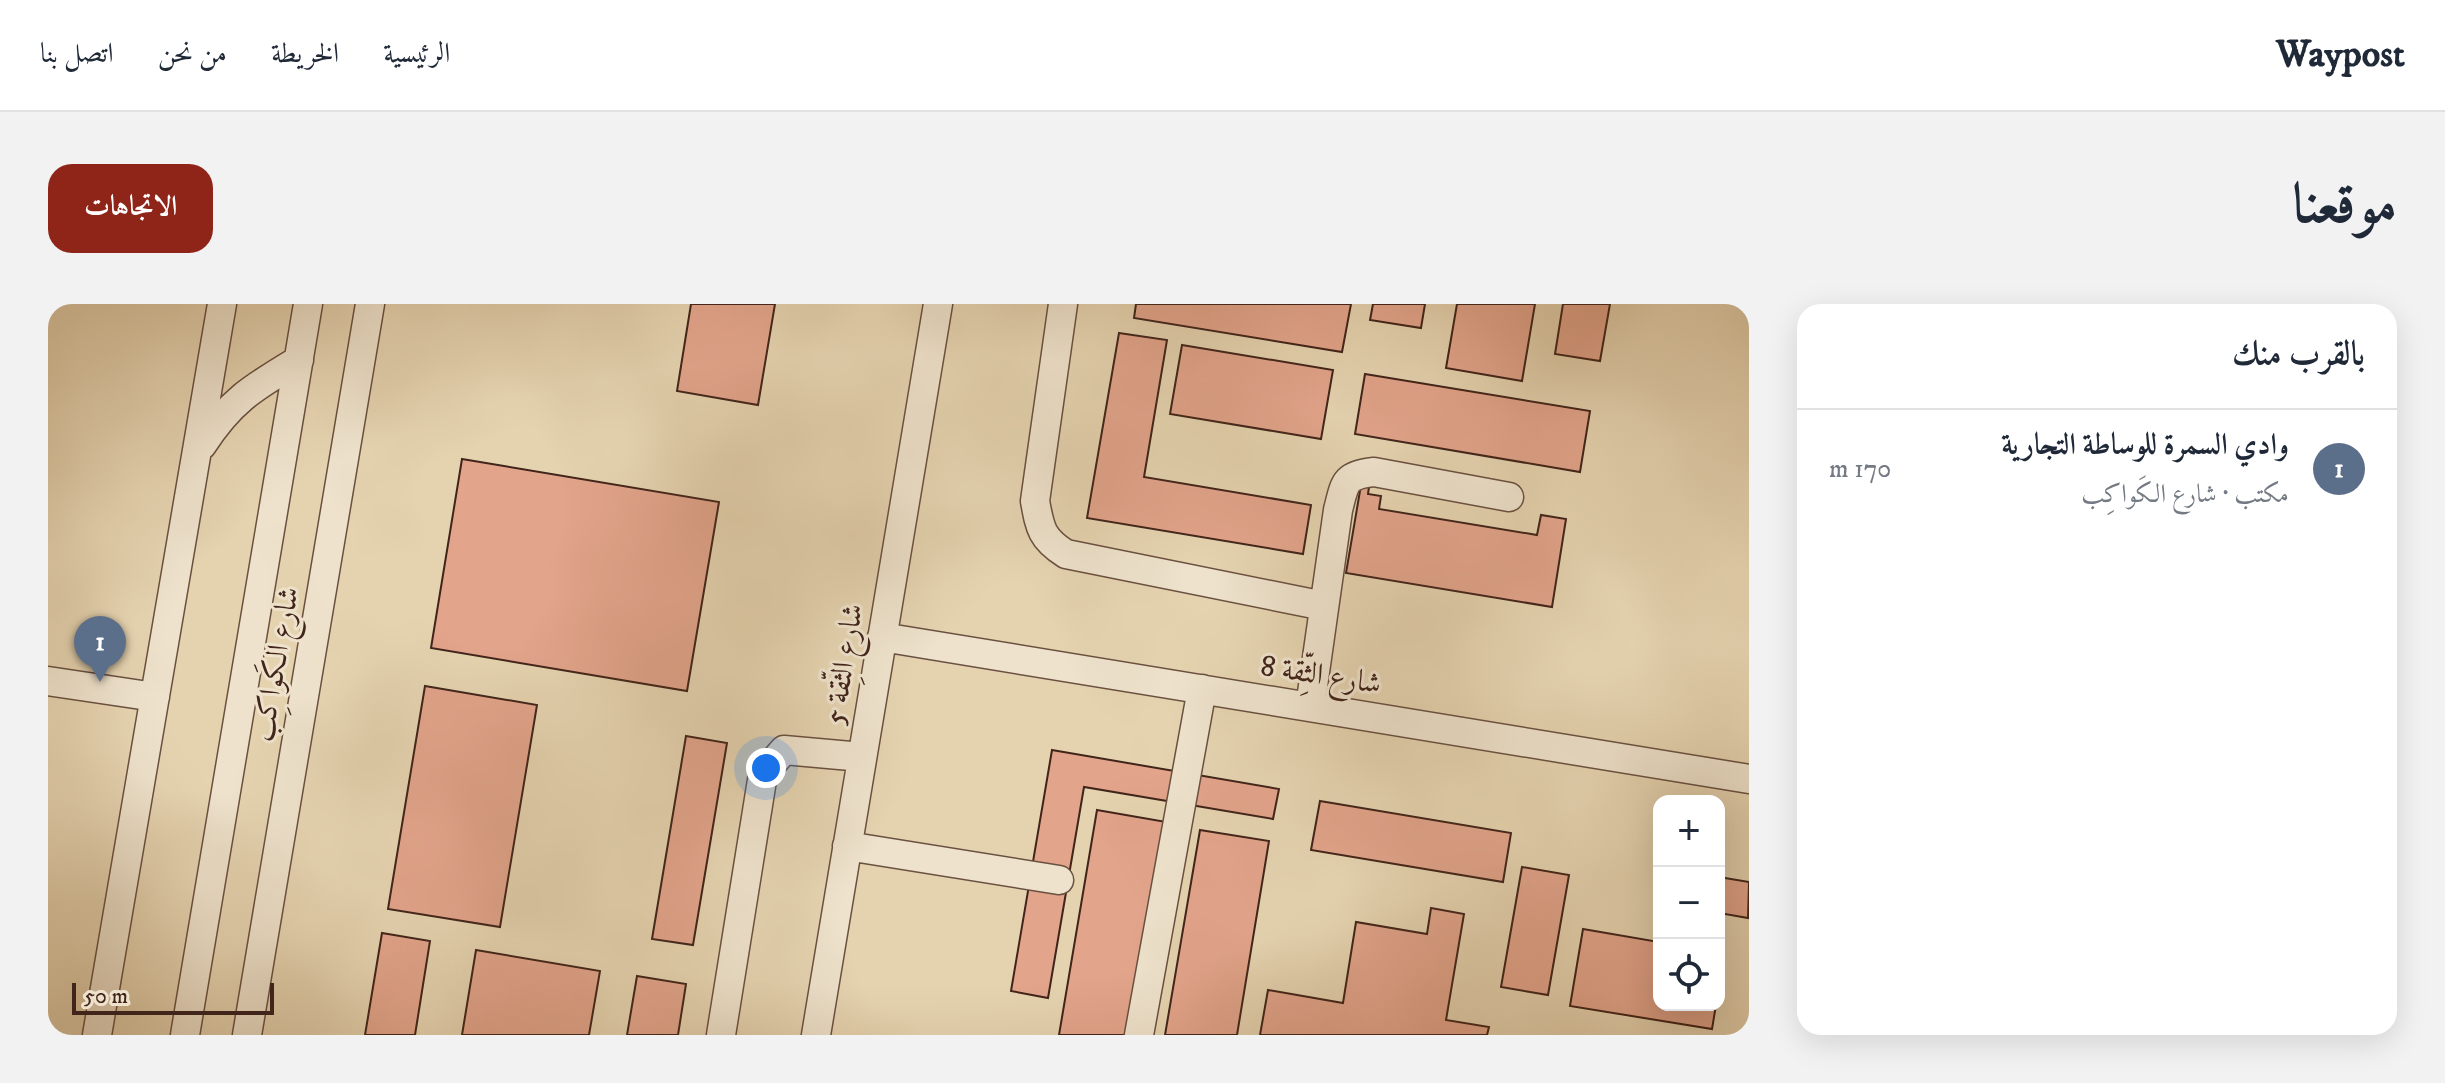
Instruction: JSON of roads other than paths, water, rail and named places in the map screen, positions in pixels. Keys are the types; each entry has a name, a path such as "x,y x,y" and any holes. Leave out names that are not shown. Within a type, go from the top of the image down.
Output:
{"street":[{"path":"97,1035 222,304"},
{"name":"شارع الكَواكِب","path":"185,1035 308,304"},
{"name":"شارع الكَواكِب","path":"247,1035 370,304"},
{"name":"شارع الثِّقة 5","path":"816,1035 938,304"},
{"path":"1063,304 1035,501 1040,528 1049,544 1066,554 1324,606"},
{"path":"197,452 218,420 244,394 299,360"},
{"path":"1310,707 1338,510 1345,484 1356,474 1374,472 1509,497"},
{"name":"شارع الثِّقة 8","path":"882,637 1749,779"},
{"path":"48,681 155,697"},
{"path":"1139,1035 1202,689"},
{"path":"721,1035 763,774 784,750 862,757"},
{"path":"847,846 1059,880"}],"place":[{"name":"وادي السمرة للوساطة التجارية","path":"100,682"}]}
